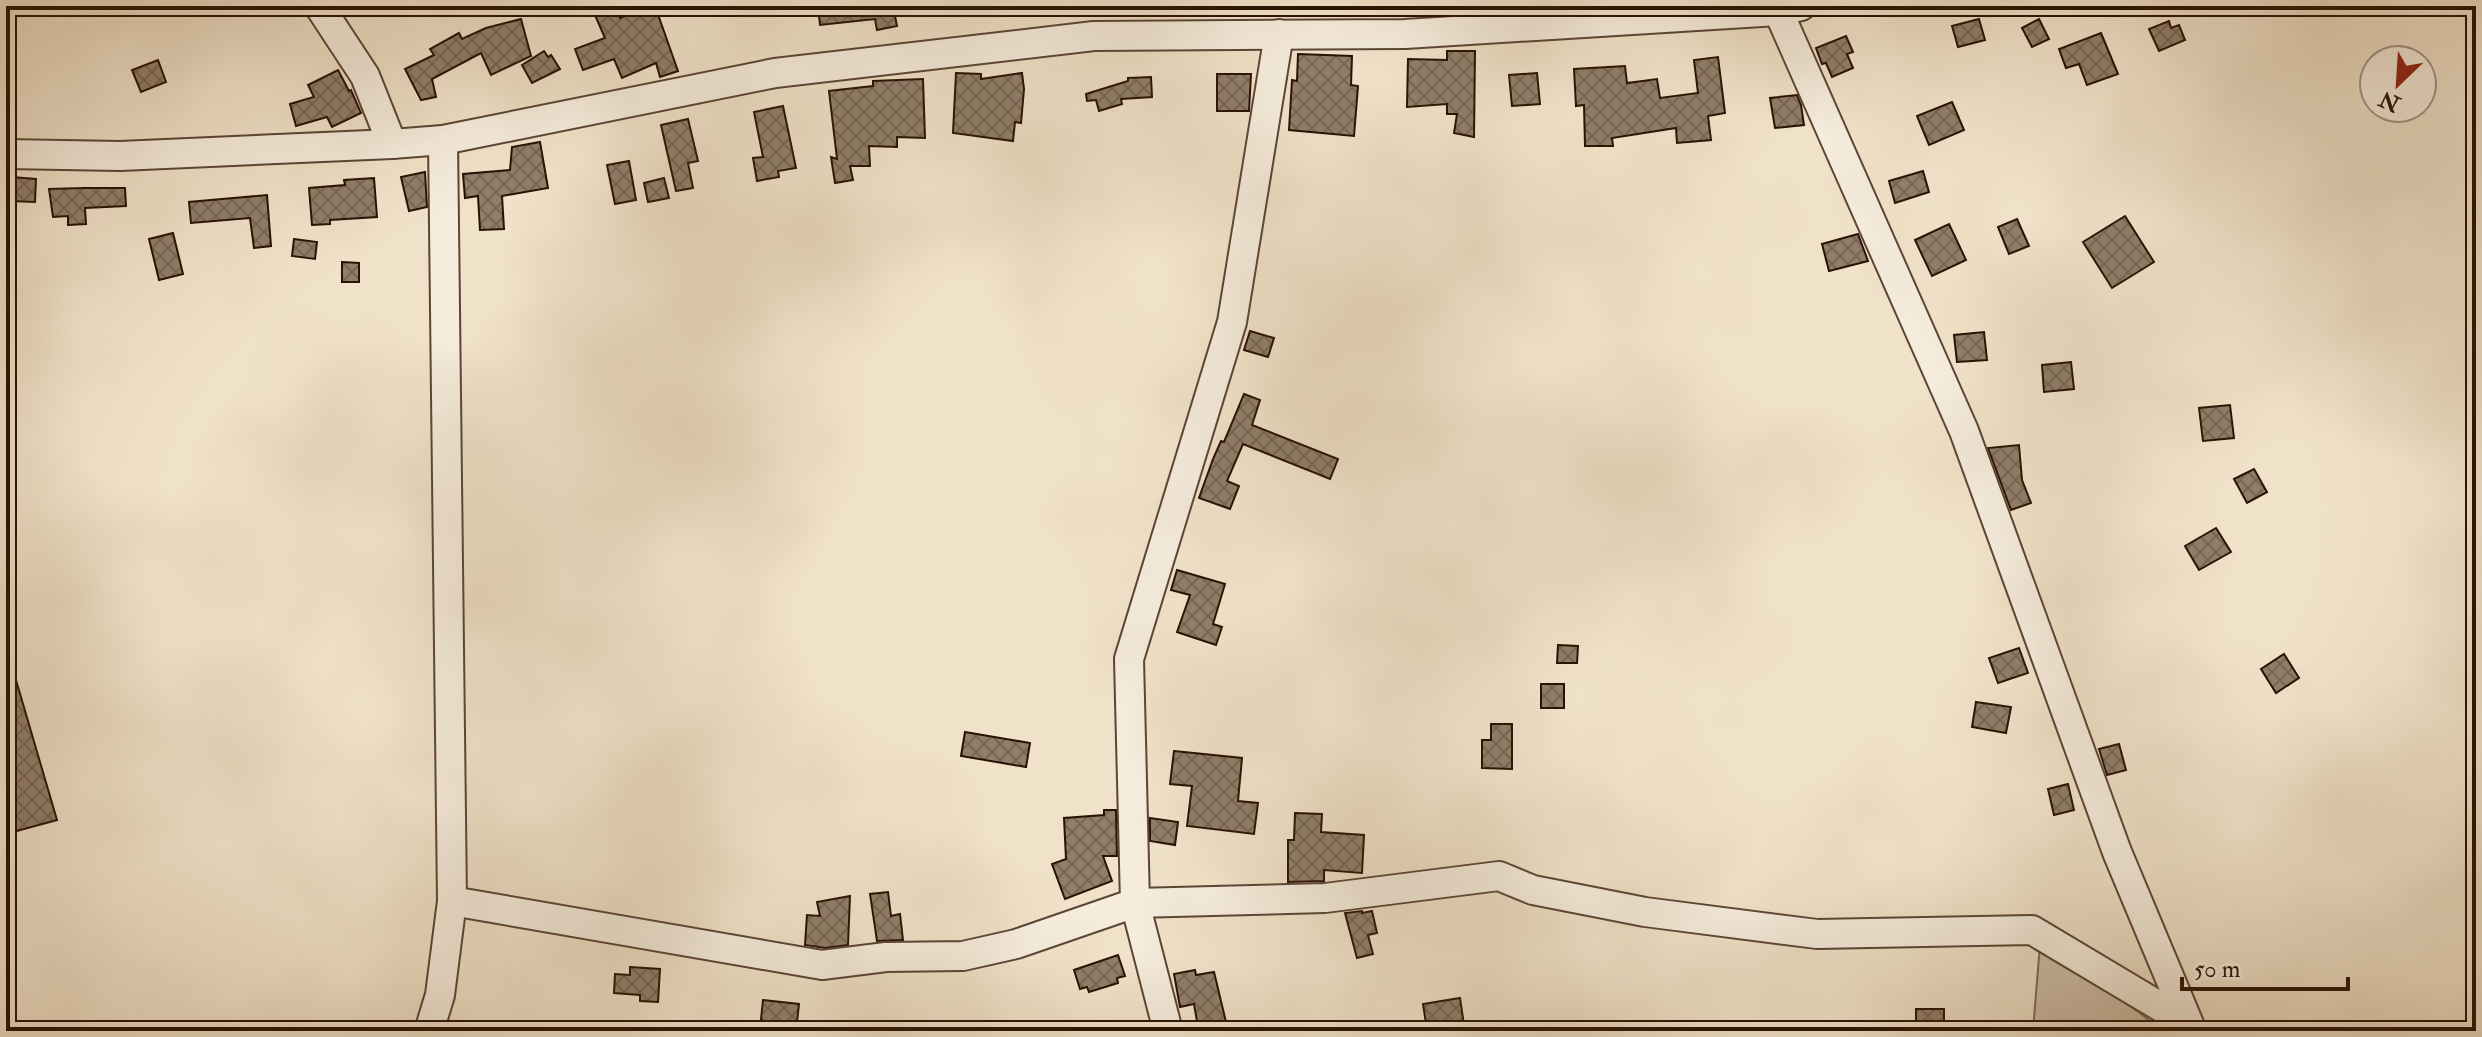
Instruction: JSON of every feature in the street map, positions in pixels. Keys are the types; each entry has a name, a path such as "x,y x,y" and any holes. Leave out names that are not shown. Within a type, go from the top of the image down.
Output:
{"street":[{"path":"319,6 365,76 392,144"},
{"path":"6,154 120,156 443,140 775,73 1094,36 1405,34 1785,8 1964,431 2117,852 2191,1026"},
{"path":"1168,1031 1135,903 1129,659 1232,322 1279,34"},
{"path":"429,1031 440,995 452,901 443,140"},
{"path":"452,901 822,965 886,957 963,956 1016,944 1135,903 1325,898 1499,876 1533,890 1645,912 1817,934 2032,930 2191,1026"}],"shaded area":[{"path":"2040,944 2140,1013 2162,1031 2033,1031"}],"building":[{"path":"591,6 615,6 620,18 655,6 678,71 660,77 656,63 622,78 614,59 583,70 575,49 605,38"},
{"path":"893,6 897,26 877,30 875,19 820,25 818,7"},
{"path":"521,19 531,56 491,75 481,53 432,79 436,97 421,100 405,69 434,55 430,49 459,33 462,39 486,28"},
{"path":"1979,19 1985,40 1958,47 1952,26"},
{"path":"2039,19 2049,39 2032,47 2022,28"},
{"path":"2169,21 2171,28 2179,25 2185,40 2159,51 2149,29"},
{"path":"2101,33 2118,74 2087,85 2079,64 2066,68 2059,49"},
{"path":"1846,36 1853,52 1847,54 1853,68 1832,77 1826,63 1822,64 1816,48"},
{"path":"544,51 548,57 551,55 560,69 532,83 522,65"},
{"path":"1447,51 1475,51 1474,137 1454,133 1457,114 1447,114 1447,104 1407,107 1408,59 1447,60"},
{"path":"1298,54 1352,56 1351,85 1358,86 1354,136 1289,130 1292,80 1297,81"},
{"path":"1718,57 1725,113 1708,116 1711,140 1677,143 1676,128 1612,138 1613,146 1585,146 1584,105 1576,106 1574,69 1625,66 1627,83 1657,79 1660,98 1698,93 1694,60"},
{"path":"158,60 166,82 141,92 132,70"},
{"path":"338,70 361,113 332,127 327,117 296,126 290,104 314,97 308,85"},
{"path":"956,73 981,74 981,79 1022,73 1021,123 1015,122 1013,141 953,133"},
{"path":"1537,73 1540,104 1512,106 1509,75"},
{"path":"1217,74 1251,74 1249,111 1217,111"},
{"path":"1151,77 1152,97 1121,99 1122,104 1099,111 1096,100 1087,101 1086,94 1128,81 1128,78"},
{"path":"923,79 925,138 897,137 897,147 869,146 870,166 850,166 853,180 835,183 831,157 837,159 829,91 873,86 873,81"},
{"path":"1797,95 1804,125 1775,128 1770,98"},
{"path":"1952,102 1964,130 1929,145 1917,116"},
{"path":"783,106 796,168 778,171 779,177 757,181 753,158 763,157 754,112"},
{"path":"688,119 698,161 688,163 693,188 676,191 661,125"},
{"path":"540,142 548,188 502,196 504,229 480,230 478,196 465,198 463,174 510,170 512,147"},
{"path":"629,161 636,200 615,204 607,165"},
{"path":"1923,171 1929,192 1895,203 1889,181"},
{"path":"425,172 427,207 409,211 401,177"},
{"path":"11,177 36,179 35,202 10,201"},
{"path":"374,178 377,217 330,220 330,224 312,225 309,188 345,185 344,180"},
{"path":"664,178 669,198 648,202 644,183"},
{"path":"125,188 126,206 85,208 86,224 68,225 68,216 53,217 49,189"},
{"path":"267,195 271,246 254,248 250,218 191,223 189,202"},
{"path":"2125,216 2154,262 2112,288 2083,242"},
{"path":"2017,219 2029,246 2009,254 1998,227"},
{"path":"1949,224 1966,260 1932,276 1915,240"},
{"path":"173,233 183,274 159,280 149,239"},
{"path":"1858,234 1868,261 1829,271 1822,244"},
{"path":"294,239 317,242 315,259 292,256"},
{"path":"342,262 359,263 359,282 342,282"},
{"path":"1250,331 1274,338 1268,357 1244,350"},
{"path":"1984,332 1987,360 1957,362 1954,335"},
{"path":"2071,362 2074,389 2044,392 2042,365"},
{"path":"1244,394 1260,400 1252,425 1338,459 1330,479 1243,444 1227,481 1239,486 1230,509 1199,498 1213,459 1221,441 1224,442"},
{"path":"2230,405 2234,438 2203,441 2199,408"},
{"path":"2019,445 2022,480 2031,503 2011,510 1988,448"},
{"path":"2254,469 2267,492 2247,503 2234,479"},
{"path":"2216,528 2231,552 2199,570 2185,546"},
{"path":"1177,570 1225,584 1213,624 1222,627 1216,645 1177,632 1190,595 1171,590"},
{"path":"1558,645 1578,646 1577,663 1557,663"},
{"path":"2019,648 2028,673 1998,683 1989,658"},
{"path":"2284,654 2299,678 2276,693 2261,669"},
{"path":"6,663 11,663 57,820 6,834"},
{"path":"1541,684 1564,684 1564,708 1541,708"},
{"path":"1976,702 2011,707 2006,733 1972,727"},
{"path":"1491,724 1512,724 1512,769 1482,768 1482,740 1491,740"},
{"path":"965,732 1030,743 1026,767 961,756"},
{"path":"2119,744 2126,770 2107,775 2099,749"},
{"path":"1174,751 1242,758 1238,801 1258,803 1254,834 1187,826 1192,786 1170,784"},
{"path":"2068,784 2074,810 2054,815 2048,789"},
{"path":"1104,810 1116,810 1117,856 1103,856 1112,881 1065,899 1052,864 1066,859 1064,818 1104,815"},
{"path":"1295,813 1322,814 1321,832 1364,835 1362,873 1324,870 1324,881 1288,882 1288,840 1294,840"},
{"path":"1150,818 1178,822 1175,845 1150,841"},
{"path":"888,892 891,916 900,914 903,940 877,941 870,894"},
{"path":"850,896 848,945 825,948 805,945 807,915 820,916 817,902"},
{"path":"1372,911 1377,933 1368,935 1373,954 1357,958 1345,913"},
{"path":"1118,955 1125,976 1117,978 1118,983 1089,992 1087,987 1080,989 1074,970"},
{"path":"630,967 660,969 658,1002 640,1001 640,995 614,993 615,974 630,975"},
{"path":"1195,970 1196,975 1214,972 1226,1022 1198,1027 1194,1004 1180,1007 1174,974"},
{"path":"1460,998 1464,1025 1427,1030 1423,1004"},
{"path":"763,1000 799,1004 796,1031 760,1029"},
{"path":"1916,1009 1944,1009 1944,1031 1916,1031"}]}
